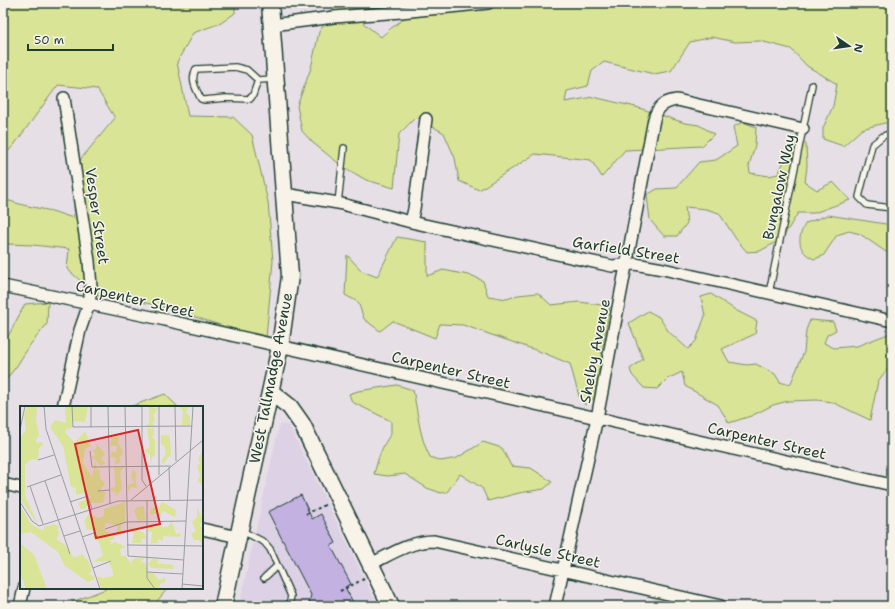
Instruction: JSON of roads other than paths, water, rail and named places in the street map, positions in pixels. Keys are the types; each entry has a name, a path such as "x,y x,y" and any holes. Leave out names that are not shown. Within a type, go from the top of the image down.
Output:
{"main road":[{"name":"West Tallmadge Avenue","path":"223,606 271,392 280,347 290,276 270,3"},
{"path":"271,392 290,407 302,424 391,606"}],"street":[{"path":"272,25 400,8 488,3"},
{"name":"Vesper Street","path":"63,406 80,330 89,304 91,288 89,261 64,98"},
{"name":"Shelby Avenue","path":"555,606 597,418 654,119 657,111 664,103 677,100 686,101 803,129"},
{"path":"411,222 426,120"},
{"name":"Garfield Street","path":"285,194 338,204 411,222 612,266 635,264 663,269 892,321"},
{"name":"Carpenter Street","path":"3,286 89,304 892,485"},
{"path":"3,484 20,488"},
{"path":"203,529 239,534"},
{"name":"Carlysle Street","path":"371,564 415,543 434,541 721,606"},
{"path":"20,606 24,589"}],"lane":[{"path":"258,80 253,95 250,99 226,98 204,100 201,99 198,94 193,80 196,69 235,67 247,70 258,80 276,79"},
{"name":"Bungalow Way","path":"769,294 812,85"},
{"path":"892,133 883,136 872,145 859,197 867,205 892,208"},
{"path":"338,204 344,148"},
{"path":"239,534 264,542 270,549 291,596 289,606"},
{"path":"264,578 277,566"}]}
